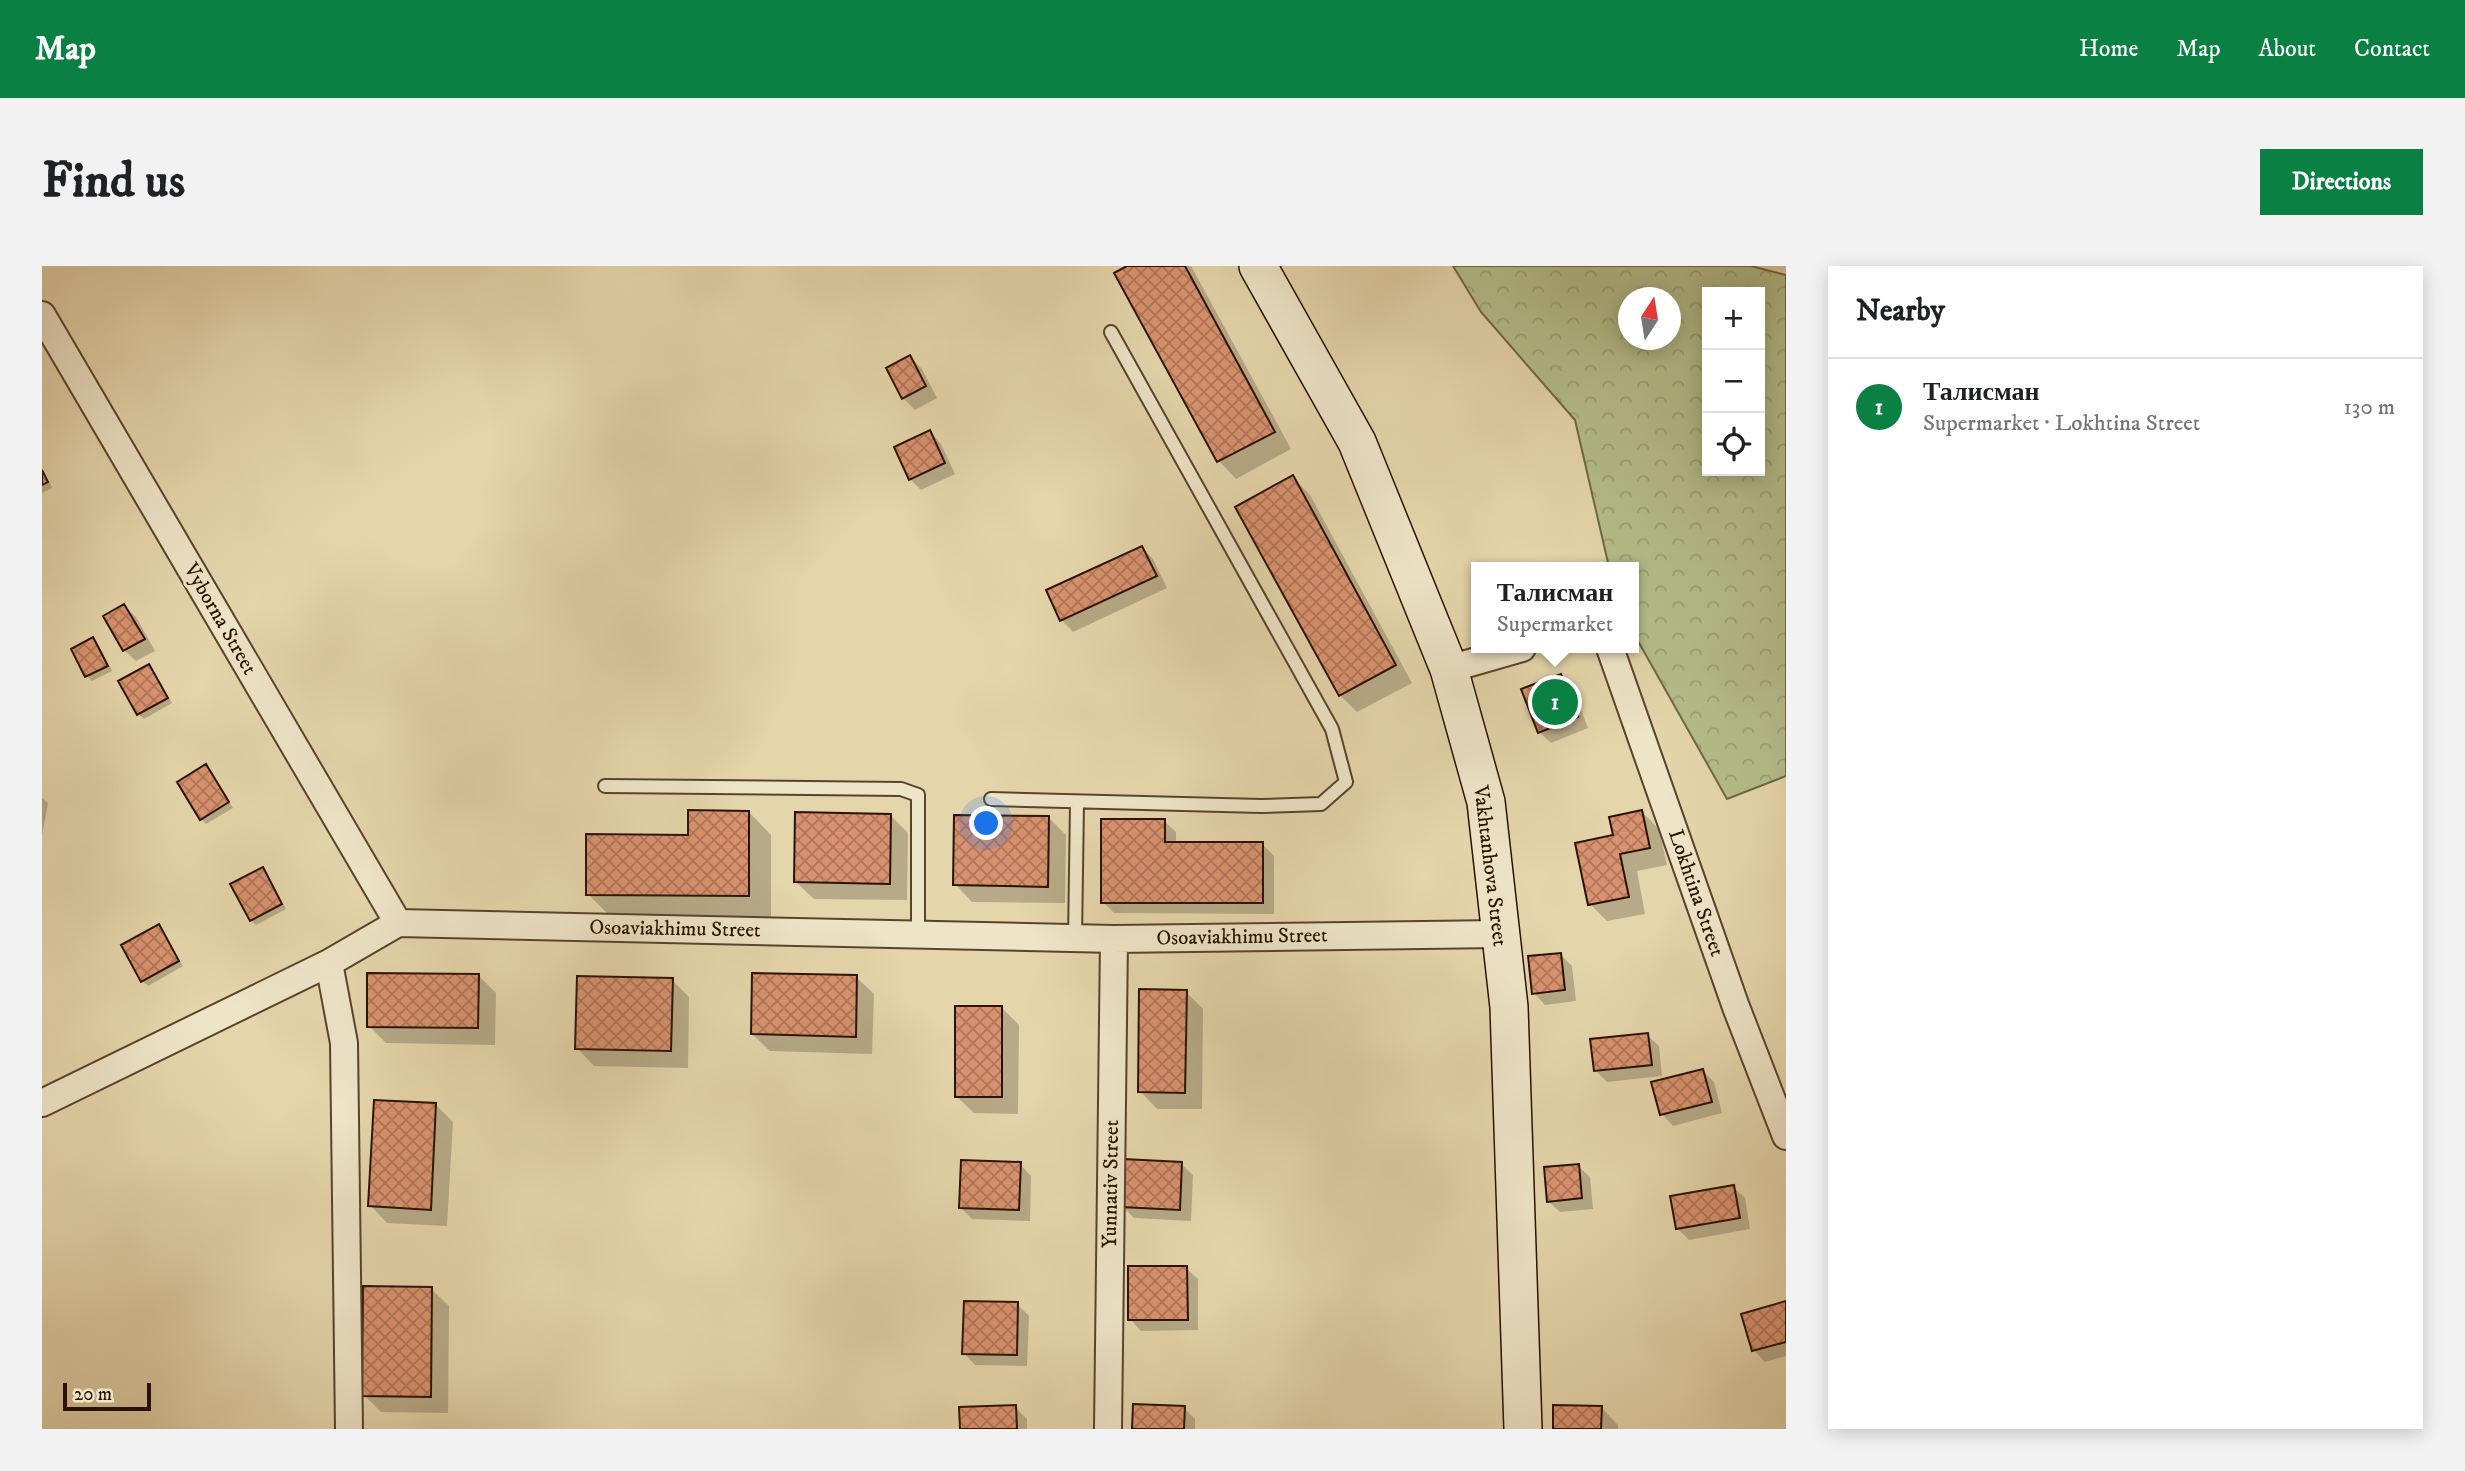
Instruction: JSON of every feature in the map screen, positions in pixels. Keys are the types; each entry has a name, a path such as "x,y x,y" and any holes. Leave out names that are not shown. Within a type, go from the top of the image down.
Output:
{"main road":[{"name":"Vakhtanhova Street","path":"1258,266 1357,442 1449,669 1486,802 1509,1007 1523,1429"}],"street":[{"name":"Vyborna Street","path":"42,315 398,923"},
{"path":"1449,669 1505,653"},
{"name":"Lokhtina Street","path":"1612,653 1736,1007 1786,1136"},
{"path":"42,1103 329,963 398,923"},
{"name":"Osoaviakhimu Street","path":"398,923 1075,939 1499,934"},
{"name":"Yunnativ Street","path":"1108,1429 1114,939"},
{"path":"329,963 344,1043 349,1429"}],"lane":[{"path":"991,799 1261,806 1321,804 1346,782 1332,729 1111,332"},
{"path":"605,786 901,789 918,795 918,935"},
{"path":"1075,939 1077,803"}],"green space":[{"path":"1453,266 1751,266 1786,275 1786,776 1727,799 1639,643 1639,562 1608,562 1575,420 1481,312"}],"building":[{"path":"1127,266 1185,266 1275,432 1217,462 1114,273"},
{"path":"910,355 926,386 902,399 886,368"},
{"path":"930,430 945,463 909,480 894,447"},
{"path":"42,470 48,482 42,485"},
{"path":"1293,475 1396,665 1339,696 1235,507"},
{"path":"1142,546 1157,576 1060,621 1046,590"},
{"path":"124,604 145,639 123,651 103,616"},
{"path":"93,637 108,666 85,677 71,649"},
{"path":"149,664 168,698 137,715 118,681"},
{"path":"1561,674 1578,717 1538,733 1521,689"},
{"path":"206,764 229,802 200,820 177,782"},
{"path":"688,810 749,811 749,896 586,895 586,834 688,835"},
{"path":"1642,810 1650,848 1620,854 1629,897 1588,905 1575,843 1613,835 1609,817"},
{"path":"795,812 891,814 890,884 794,882"},
{"path":"954,815 1049,816 1048,887 953,885"},
{"path":"1101,819 1165,819 1165,842 1263,842 1263,903 1101,903"},
{"path":"263,867 282,904 250,921 230,884"},
{"path":"159,924 179,961 141,982 121,945"},
{"path":"1561,953 1565,990 1532,994 1528,956"},
{"path":"367,973 479,974 478,1028 367,1027"},
{"path":"752,973 857,975 856,1037 751,1034"},
{"path":"577,976 673,978 671,1051 575,1049"},
{"path":"1139,989 1187,990 1185,1093 1138,1092"},
{"path":"955,1006 1002,1006 1002,1097 955,1097"},
{"path":"1648,1033 1652,1065 1594,1071 1590,1039"},
{"path":"1703,1069 1712,1102 1660,1115 1651,1082"},
{"path":"374,1100 436,1103 431,1210 368,1206"},
{"path":"1123,1159 1182,1162 1180,1210 1121,1207"},
{"path":"961,1160 1021,1162 1019,1210 959,1208"},
{"path":"1579,1164 1582,1198 1547,1202 1544,1167"},
{"path":"1734,1185 1740,1218 1676,1229 1670,1196"},
{"path":"1128,1266 1187,1266 1188,1320 1128,1320"},
{"path":"363,1286 432,1287 431,1397 362,1396"},
{"path":"964,1301 1018,1302 1017,1355 962,1354"},
{"path":"1786,1301 1786,1342 1752,1351 1741,1314"},
{"path":"1133,1404 1185,1406 1184,1429 1132,1429"},
{"path":"1016,1405 1017,1429 960,1429 959,1407"},
{"path":"1553,1405 1602,1406 1601,1429 1553,1429"}],"place":[{"name":"Талисман","path":"1555,702"}]}
